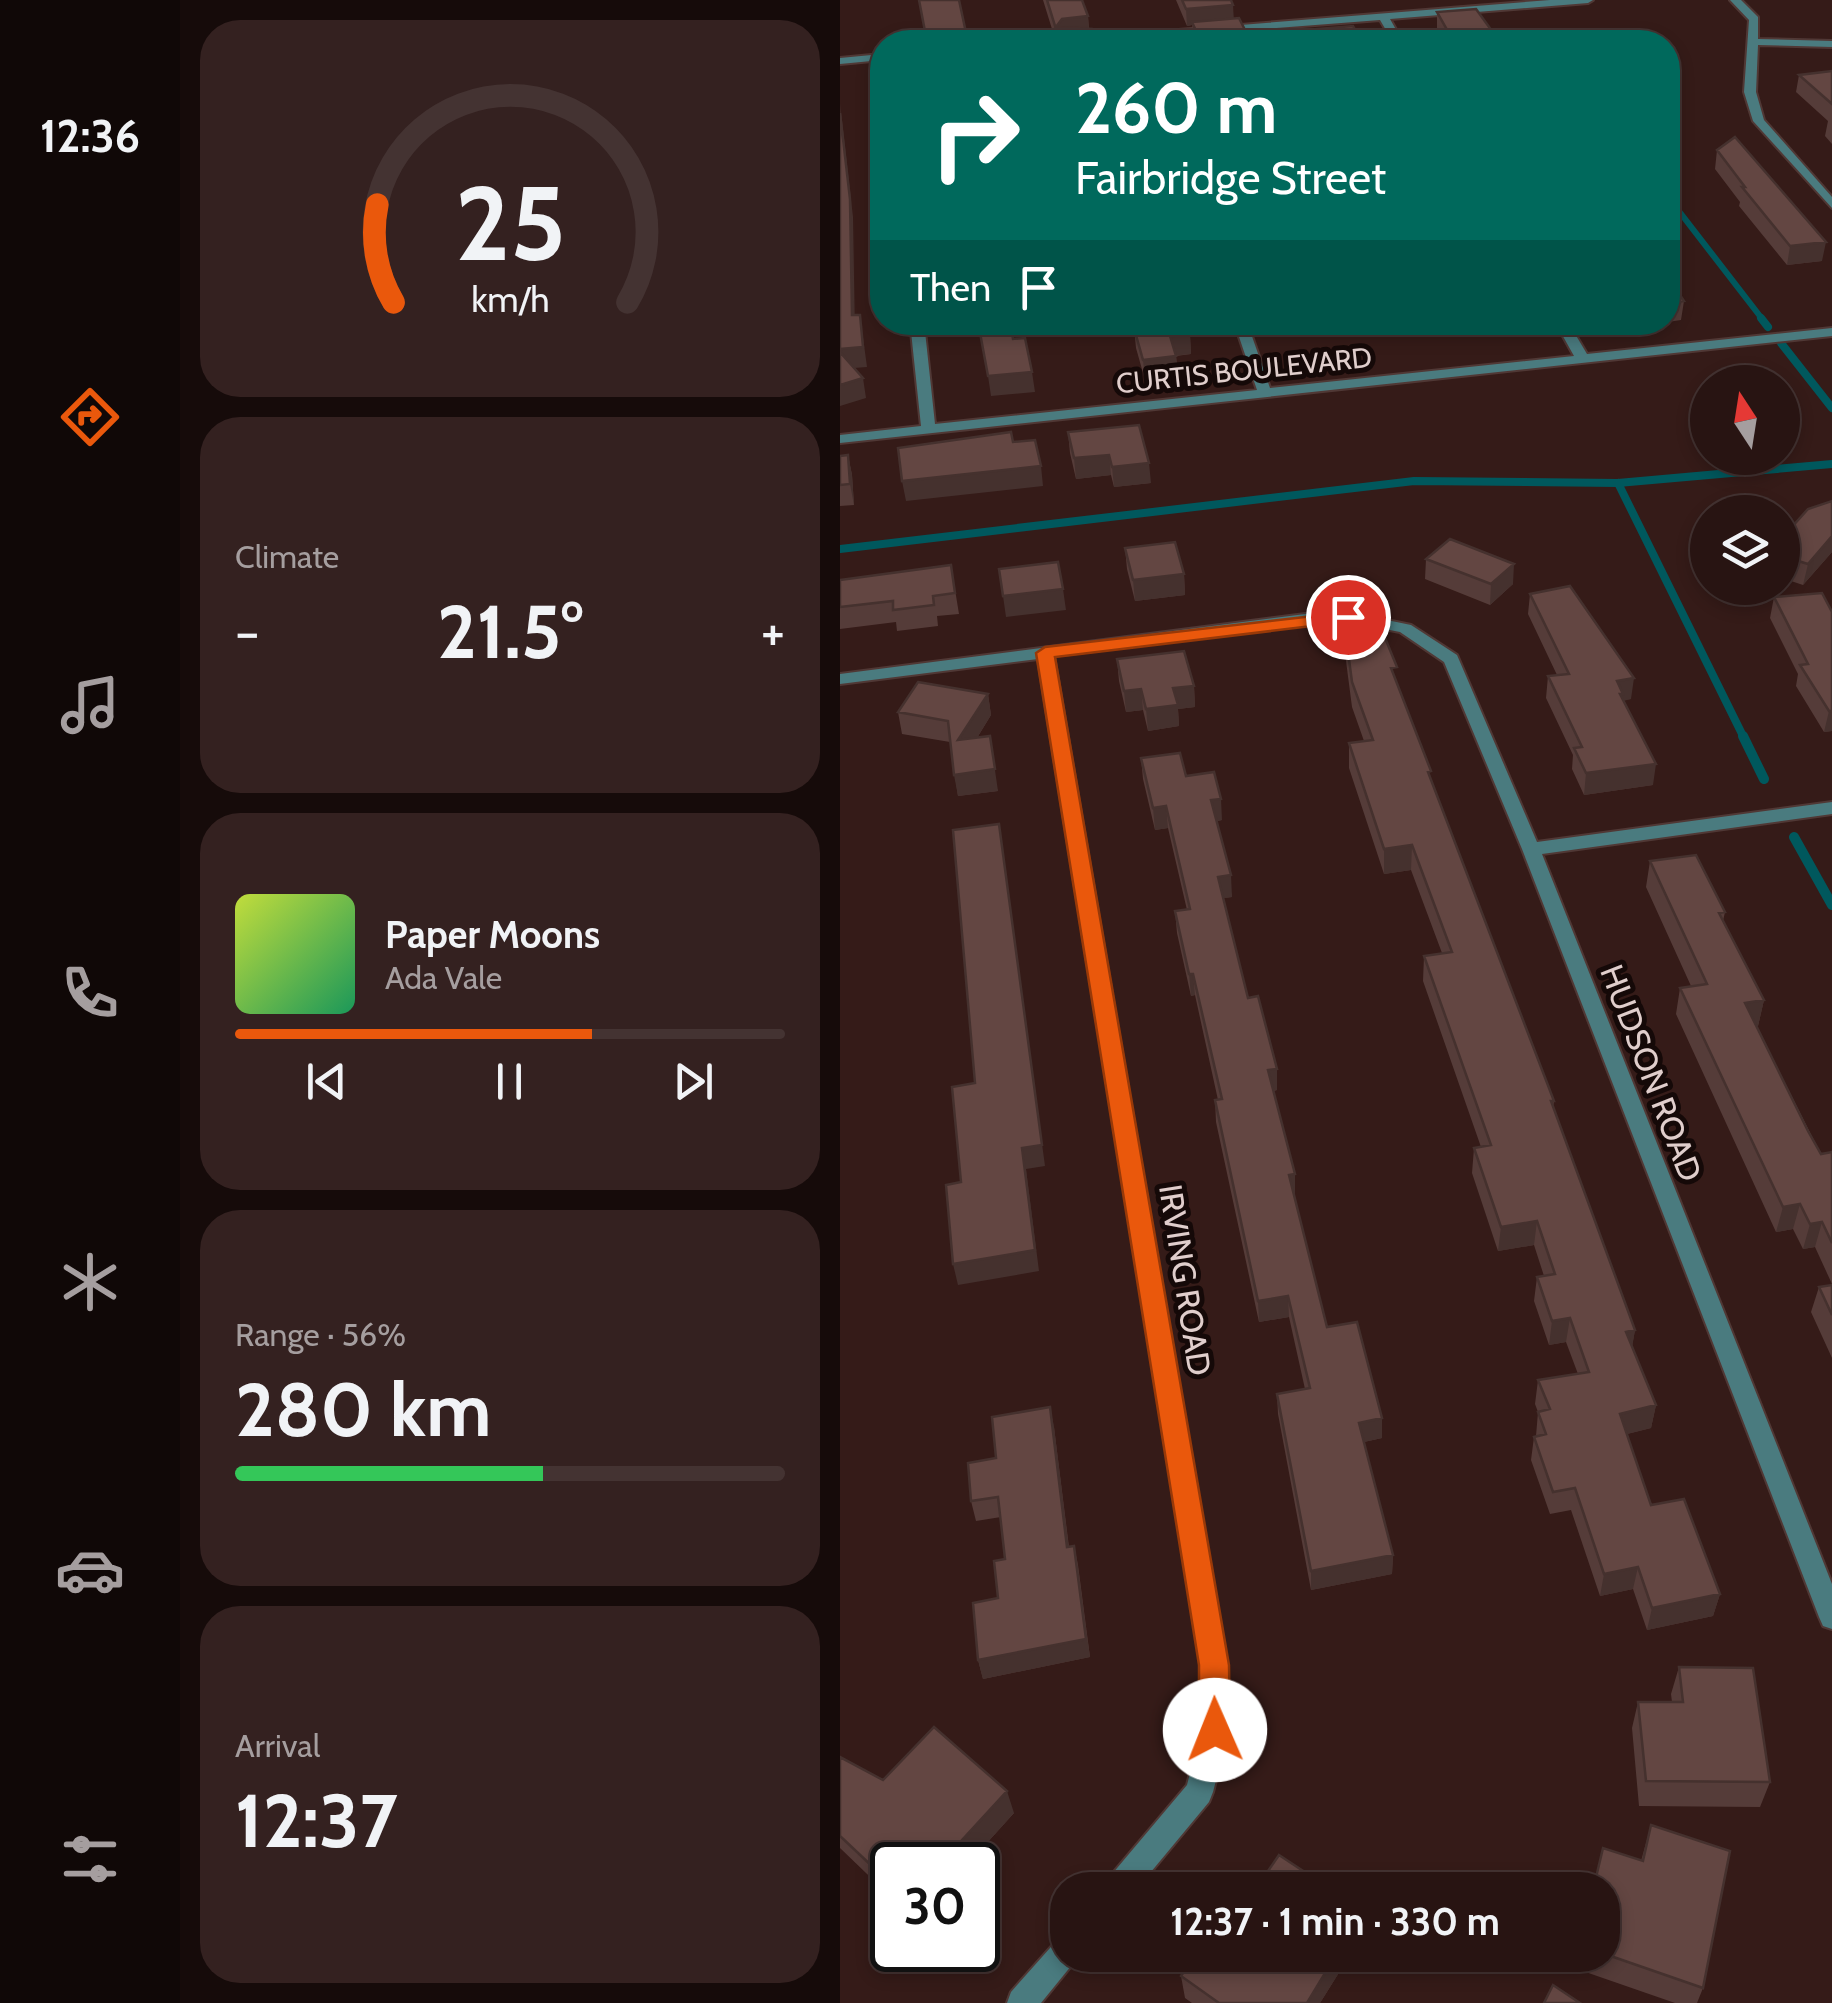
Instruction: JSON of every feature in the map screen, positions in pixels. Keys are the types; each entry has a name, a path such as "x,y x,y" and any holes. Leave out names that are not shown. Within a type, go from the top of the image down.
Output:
{"street":[{"path":"1245,30 1588,0"},
{"path":"1735,0 1754,19 1750,92 1759,121 1832,204"},
{"path":"1384,17 1391,30"},
{"path":"1754,42 1832,44"},
{"path":"840,61 870,58"},
{"name":"CURTIS BOULEVARD","path":"840,439 1832,332"},
{"path":"918,335 928,430"},
{"path":"1245,335 1265,392"},
{"path":"1569,335 1583,360"},
{"name":"HUDSON ROAD","path":"840,679 1348,617 1405,628 1451,659 1531,849 1832,1616"},
{"name":"IRVING ROAD","path":"1045,653 1214,1665 1215,1730 1199,1792 1131,1872"},
{"path":"1531,849 1832,808"},
{"path":"1022,2003 1050,1970"}],"building":[{"path":"919,0 959,0 965,30 925,30"},
{"path":"1047,0 1082,0 1088,16 1062,19 1056,27 1092,30 1056,30"},
{"path":"1182,0 1231,0 1233,5 1186,9"},
{"path":"1476,9 1491,30 1447,30 1437,12"},
{"path":"1239,18 1245,30 1196,30 1192,22"},
{"path":"1353,26 1355,30 1317,30"},
{"path":"1832,71 1832,104 1799,75"},
{"path":"840,113 850,199 852,315 860,315 863,347 840,349"},
{"path":"1735,137 1826,242 1790,246 1717,150"},
{"path":"980,335 1025,338 1032,372 988,376"},
{"path":"1136,335 1190,335 1170,336 1176,356 1143,360"},
{"path":"840,352 863,378 840,385"},
{"path":"1139,425 1149,463 1112,467 1109,455 1074,458 1068,432"},
{"path":"1011,432 1013,442 1035,440 1041,466 902,481 898,448"},
{"path":"848,455 850,484 840,485 840,456"},
{"path":"1832,501 1832,536 1808,564 1800,562 1800,518 1808,509"},
{"path":"1450,539 1514,564 1491,584 1426,559"},
{"path":"1175,542 1184,574 1133,580 1125,548"},
{"path":"1058,562 1063,589 1003,596 999,569"},
{"path":"951,565 955,593 933,596 934,605 893,610 893,601 840,607 840,580"},
{"path":"1570,586 1634,678 1617,681 1620,694 1656,764 1586,773 1574,748 1582,747 1548,676 1569,674 1530,594"},
{"path":"1822,593 1832,612 1832,711 1800,665 1808,664 1778,605 1800,605 1800,595"},
{"path":"1383,633 1397,667 1391,668 1431,771 1428,772 1554,1101 1635,1330 1626,1332 1656,1405 1620,1414 1651,1505 1684,1499 1720,1594 1652,1608 1638,1567 1604,1574 1575,1488 1553,1492 1534,1437 1546,1434 1538,1412 1550,1409 1538,1380 1589,1372 1570,1318 1552,1321 1537,1277 1555,1274 1537,1221 1501,1227 1474,1148 1491,1145 1424,956 1452,952 1412,845 1384,849 1349,743 1373,740 1352,682 1346,637"},
{"path":"1184,651 1194,686 1173,688 1178,705 1146,709 1141,689 1124,691 1117,659"},
{"path":"918,682 988,694 958,740 990,736 995,769 954,775 948,721 898,712"},
{"path":"1180,753 1186,776 1214,772 1221,799 1211,800 1231,875 1218,877 1248,998 1258,996 1277,1069 1268,1070 1295,1174 1289,1175 1327,1327 1357,1322 1382,1418 1359,1423 1393,1555 1311,1571 1277,1394 1310,1388 1288,1296 1258,1301 1215,1100 1222,1099 1175,911 1190,909 1166,806 1153,808 1141,758"},
{"path":"999,824 1042,1145 1022,1148 1035,1250 953,1264 946,1185 961,1182 952,1087 975,1083 953,830"},
{"path":"1696,855 1725,912 1719,913 1764,1000 1745,1003 1821,1154 1832,1152 1832,1243 1822,1222 1810,1224 1800,1204 1783,1207 1680,988 1707,984 1650,861"},
{"path":"1832,1285 1832,1315 1819,1287"},
{"path":"1050,1407 1067,1547 1074,1546 1086,1639 978,1660 973,1603 998,1598 994,1561 1005,1559 998,1497 971,1501 968,1463 996,1458 992,1417"},
{"path":"1679,1667 1753,1668 1770,1782 1646,1781 1638,1702 1683,1702"},
{"path":"934,1727 1007,1791 960,1842 870,1842 870,1864 840,1836 840,1757 883,1780"},
{"path":"1651,1825 1730,1851 1703,1988 1620,1959 1620,1872 1597,1872 1603,1848 1643,1861"},
{"path":"1279,1855 1305,1872 1267,1872"},
{"path":"1184,1972 1326,1972 1307,2003 1219,2003 1181,1976"},
{"path":"1553,1985 1580,2003 1544,2003"}],"waterway":[{"path":"1680,213 1763,320"},
{"path":"1761,318 1768,327"},
{"path":"1781,343 1832,408"},
{"path":"1618,483 1832,464"},
{"path":"840,549 1414,481 1618,483"},
{"path":"1618,483 1744,738"},
{"path":"1743,736 1764,779"},
{"path":"1794,837 1832,905"}],"route":[{"path":"1215,1730 1214,1665 1045,653 1348,617"}]}
